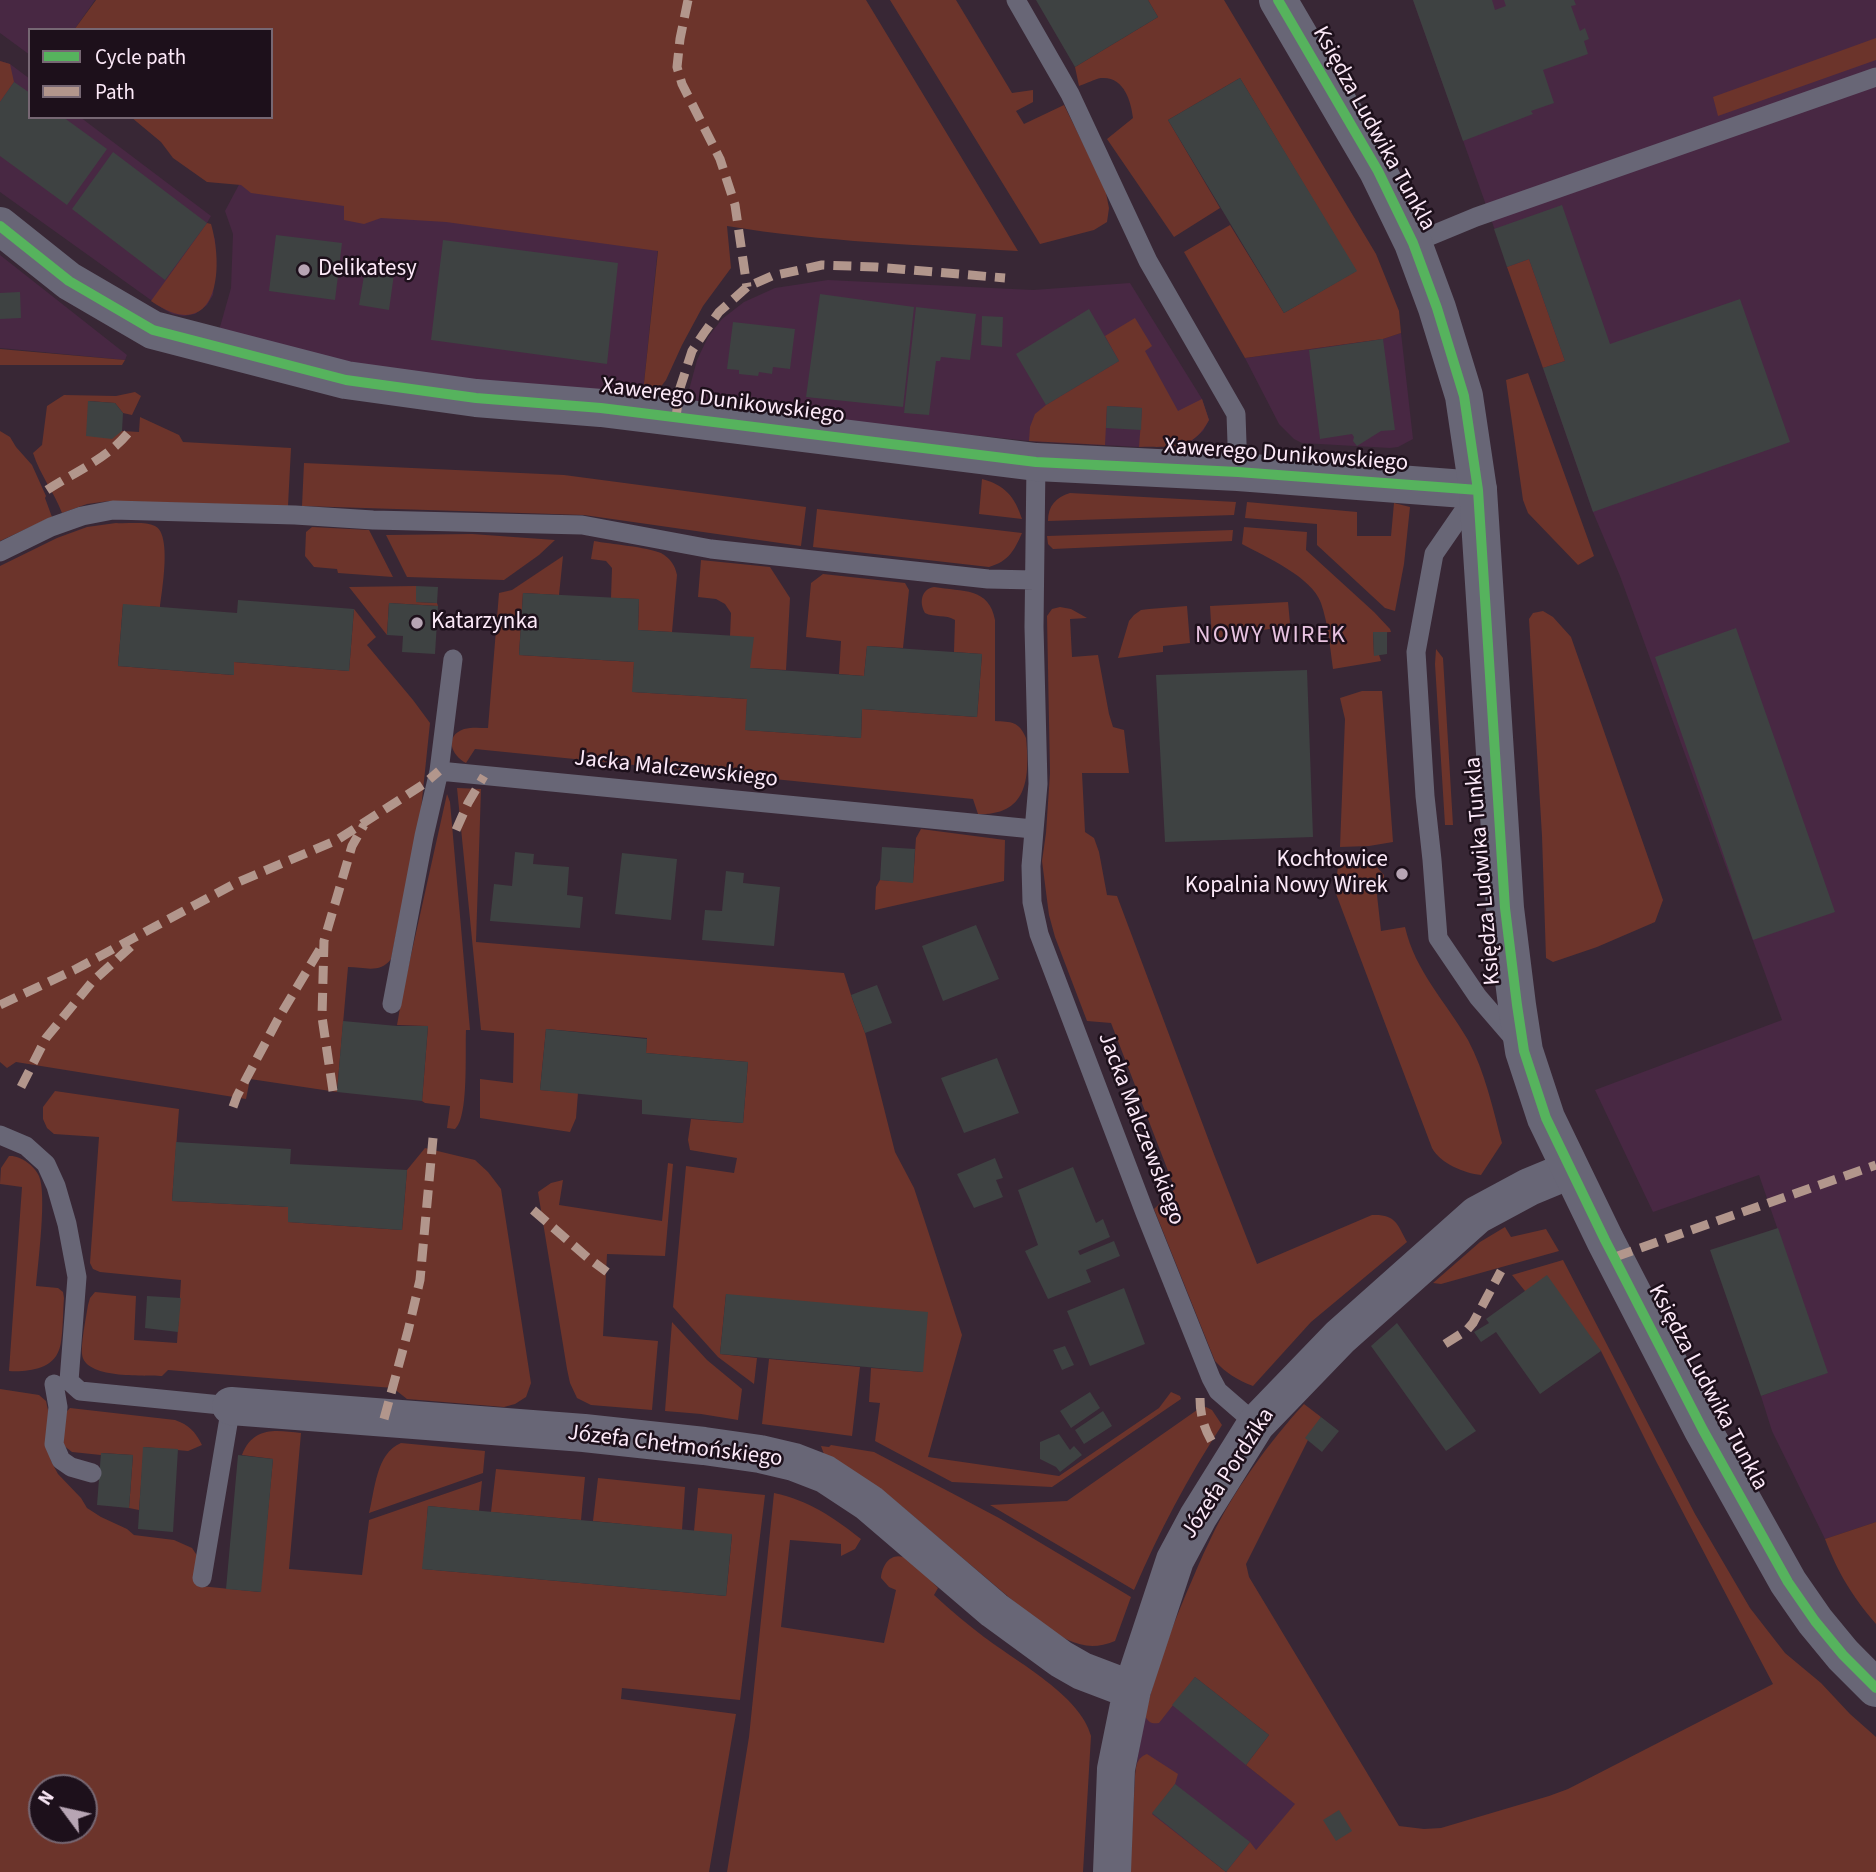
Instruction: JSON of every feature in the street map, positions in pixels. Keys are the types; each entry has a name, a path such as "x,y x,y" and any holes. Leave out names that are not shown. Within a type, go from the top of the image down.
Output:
{"street":[{"name":"Księdza Ludwika Tunkla","path":"1278,0 1378,171 1413,243 1437,308 1464,396 1478,490 1505,908 1524,1051 1546,1118 1703,1430 1788,1582 1835,1646 1876,1688"},
{"name":"Xawerego Dunikowskiego","path":"0,226 69,281 153,330 346,380 476,398 601,408 1037,462 1238,472 1478,490"},
{"name":"Józefa Pordzika","path":"1112,1872 1116,1769 1132,1690 1175,1560 1198,1517 1256,1424 1340,1337 1478,1215 1529,1187 1570,1170"},
{"name":"Józefa Chełmońskiego","path":"231,1406 584,1433 704,1446 794,1462 825,1474 869,1503 994,1610 1061,1659 1082,1671 1132,1690"}],"lane":[{"path":"1016,0 1070,94 1149,261 1236,414 1238,472"},
{"path":"1413,243 1476,217 1876,77"},
{"name":"Jacka Malczewskiego","path":"1037,462 1034,580 1038,784 1031,866 1032,902 1039,934 1211,1378 1218,1391 1256,1424"},
{"path":"1478,490 1434,554 1416,652 1425,796 1438,938 1478,997 1524,1051"},
{"path":"0,552 51,527 82,516 113,510 582,525 712,549 988,579 1034,580"},
{"path":"392,1004 439,771 453,659"},
{"name":"Jacka Malczewskiego","path":"439,771 1033,829"},
{"path":"0,1135 26,1146 46,1164 56,1186 67,1224 77,1277 68,1381 73,1387 80,1391 231,1406 202,1578"},
{"path":"54,1384 58,1407 54,1444 61,1460 71,1467 92,1473"}],"shaded area":[{"path":"0,0 95,0 75,28 28,28 28,54 0,33"},
{"path":"96,0 866,0 1018,251 836,239 727,226 731,268 703,306 666,380 656,393 642,402 658,251 446,222 381,218 364,224 344,220 344,206 251,193 241,185 207,182 173,158 161,142 133,119 273,119 273,28 75,28"},
{"path":"890,0 956,0 1012,93 1033,90 1033,102 1016,111 1024,124 1064,105 1105,188 1109,208 1107,222 1094,230 1040,244"},
{"path":"1148,0 1224,0 1376,254 1399,311 1401,333 1383,339 1245,358 1184,252 1230,225 1284,313 1356,271 1240,78 1168,120 1220,208 1174,237 1107,139 1133,118 1125,91 1121,85 1109,78 1079,86 1075,67 1158,17"},
{"path":"1413,0 1876,0 1876,1522 1825,1539 1772,1431 1761,1396 1827,1373 1759,1175 1653,1212 1595,1090 1782,1020 1620,576 1593,512"},
{"path":"1876,38 1876,60 1718,116 1713,97"},
{"path":"0,61 10,64 28,78 28,119 83,119 211,216 207,223 215,239 213,295 207,305 195,314 172,314 0,192"},
{"path":"0,61 10,64 14,82 0,102"},
{"path":"251,162 661,218 642,402 346,366 218,334 231,288 233,234 225,211"},
{"path":"207,223 211,224 217,263 211,297 202,309 190,315 173,313 151,301"},
{"path":"0,255 127,355 125,360 0,348"},
{"path":"1529,259 1565,361 1543,368 1507,267"},
{"path":"828,280 1033,290 1130,283 1202,399 1209,420 1203,431 1188,444 1139,447 1029,441 685,405 697,360 708,337 722,319 744,302 775,288"},
{"path":"1135,318 1152,346 1145,351 1178,411 1202,399 1209,420 1202,430 1195,438 1180,445 1139,447 1142,408 1107,406 1105,445 1029,441 1035,414 1119,361 1105,336"},
{"path":"1401,333 1413,439 1398,447 1302,443 1294,439 1279,424 1245,358 1383,339"},
{"path":"0,349 125,360 122,365 0,365"},
{"path":"1528,373 1594,556 1578,565 1528,513 1523,500 1506,380"},
{"path":"135,392 141,396 132,415 123,413 115,403 89,401 122,431 139,432 140,417 179,435 183,442 291,448 288,506 109,501 87,504 62,513 33,453 42,445 47,406 64,395 116,396"},
{"path":"0,431 10,437 32,465 52,517 0,541"},
{"path":"304,463 564,475 806,507 801,546 584,515 302,506"},
{"path":"982,479 1008,493 1022,519 979,514"},
{"path":"1070,493 1236,502 1234,515 1048,521 1049,511 1054,503"},
{"path":"1247,502 1357,512 1357,536 1391,536 1394,503 1410,507 1404,564 1395,611 1385,608 1317,545 1317,524 1245,518"},
{"path":"817,509 1022,533 1010,554 989,567 813,547"},
{"path":"116,523 155,526 160,531 165,551 160,607 123,605 118,666 233,675 234,662 349,671 354,609 376,637 367,645 430,723 420,819 391,959 377,968 348,967 337,1092 250,1079 246,1099 16,1062 7,1068 0,1062 0,566 57,538 87,527"},
{"path":"312,527 369,530 393,577 338,573 337,569 314,567 305,556 306,532"},
{"path":"1244,527 1307,532 1306,550 1390,629 1391,632 1373,633 1374,655 1379,655 1381,661 1333,669 1325,619 1316,594 1298,576 1242,544"},
{"path":"1233,530 1232,541 1053,549 1048,544 1047,536"},
{"path":"472,534 555,540 504,580 407,577 386,535"},
{"path":"594,541 655,551 669,560 677,575 672,632 638,630 639,599 611,598 612,568 606,561 591,559"},
{"path":"563,556 559,595 523,593 519,655 634,662 633,692 747,699 746,730 861,738 862,709 977,717 982,654 954,652 955,620 925,613 922,601 926,590 934,587 981,596 992,609 995,620 995,721 1014,724 1026,738 1027,767 1022,791 1016,801 1007,808 995,813 978,814 973,799 475,749 466,763 454,751 452,741 458,732 464,729 488,728 499,593 512,590"},
{"path":"701,560 770,567 790,598 786,670 750,668 730,636 731,613 725,604 716,599 698,597"},
{"path":"823,574 905,583 909,590 903,648 867,646 864,676 839,674 841,641 806,637 811,583"},
{"path":"416,586 416,602 437,603 438,606 389,603 387,635 349,587"},
{"path":"1288,602 1290,623 1286,626 1212,639 1210,606"},
{"path":"1187,606 1190,643 1163,646 1163,652 1118,658 1129,621 1134,615 1141,610"},
{"path":"1052,609 1071,609 1087,618 1070,619 1072,657 1098,655 1113,727 1124,730 1129,773 1082,773 1085,832 1094,838 1107,895 1117,896 1257,1264 1372,1215 1391,1218 1407,1242 1311,1322 1253,1386 1232,1376 1215,1361 1154,1209 1175,1189 1111,1023 1087,1021 1049,915 1042,861 1050,773 1047,616"},
{"path":"1543,611 1553,617 1571,637 1663,900 1655,922 1553,962 1546,958 1542,836 1529,619 1533,613"},
{"path":"1436,649 1443,658 1453,825 1445,825"},
{"path":"1362,691 1382,691 1393,842 1340,847 1345,719 1340,698"},
{"path":"457,788 481,789 476,942 844,973 865,1033 895,1152 914,1188 962,1335 928,1457 1059,1476 1159,1408 1171,1392 1181,1399 1052,1487 952,1482 875,1441 880,1403 869,1402 871,1368 923,1372 726,1294 720,1354 757,1358 754,1384 718,1357 673,1307 686,1166 734,1173 737,1158 690,1150 688,1140 691,1119 743,1123 748,1062 646,1053 647,1038 546,1029 540,1090 578,1093 576,1118 570,1132 480,1118 480,1079 513,1083 514,1033 481,1030"},
{"path":"447,794 450,802 470,1030 466,1030 462,1112 455,1129 447,1128 450,1106 422,1101 428,1026 397,1025"},
{"path":"921,829 1005,840 1004,881 875,910 876,887 880,880 913,882 916,838"},
{"path":"1369,857 1370,864 1375,865 1384,875 1384,885 1377,895 1381,931 1405,927 1416,958 1468,1040 1484,1078 1502,1143 1481,1175 1454,1167 1441,1159 1432,1148 1335,891 1339,858"},
{"path":"55,1091 179,1109 172,1201 288,1207 288,1222 402,1230 407,1170 425,1148 475,1160 501,1189 531,1383 526,1397 504,1407 407,1399 393,1388 168,1370 162,1376 129,1375 93,1368 85,1362 82,1349 88,1305 95,1292 136,1296 134,1340 177,1343 181,1280 100,1272 93,1269 90,1263 99,1137 54,1134 47,1128 43,1119 43,1107"},
{"path":"9,1156 18,1157 31,1165 39,1176 41,1185 41,1229 36,1286 58,1288 63,1292 64,1298 61,1340 56,1357 45,1366 23,1371 9,1371 22,1187 0,1184 1,1168"},
{"path":"668,1163 673,1164 665,1256 607,1254 603,1336 658,1341 652,1410 591,1405 577,1398 570,1383 538,1192 551,1183 563,1180 559,1205 662,1221"},
{"path":"1505,1227 1511,1237 1546,1229 1559,1251 1441,1284 1433,1283 1480,1242"},
{"path":"1563,1260 1695,1514 1750,1608 1785,1653 1821,1683 1876,1737 1876,1872 1226,1872 1250,1842 1256,1850 1295,1804 1246,1765 1269,1735 1195,1677 1159,1723 1151,1722 1145,1716 1174,1624 1219,1522 1252,1469 1304,1404 1321,1417 1246,1564 1249,1577 1399,1826 1441,1828 1568,1789 1773,1684 1601,1351 1525,1291 1512,1275"},
{"path":"672,1322 707,1360 742,1389 738,1420 665,1411"},
{"path":"769,1359 860,1367 852,1436 762,1424"},
{"path":"0,1389 39,1395 46,1401 48,1445 51,1461 58,1474 87,1508 101,1517 134,1535 174,1540 192,1548 200,1560 200,1586 260,1592 273,1459 242,1455 252,1439 266,1432 301,1433 289,1569 362,1575 369,1520 482,1481 479,1511 428,1506 423,1569 726,1596 732,1535 694,1531 698,1488 765,1495 740,1700 622,1688 621,1699 736,1714 709,1872 0,1872"},
{"path":"1206,1407 1212,1410 1222,1425 1175,1505 1134,1590 990,1505 1067,1501 1197,1410"},
{"path":"70,1408 175,1420 191,1429 202,1445 188,1451 144,1447 139,1510 129,1508 133,1455 72,1452 63,1445 65,1413"},
{"path":"401,1443 485,1451 483,1473 369,1513 381,1463 393,1448"},
{"path":"831,1445 874,1452 999,1518 1131,1597 1115,1641 1086,1646 1044,1627 887,1494 825,1457 821,1446"},
{"path":"496,1469 585,1477 581,1520 491,1512"},
{"path":"598,1478 685,1487 682,1530 593,1521"},
{"path":"774,1493 799,1500 820,1511 861,1539 855,1549 841,1556 841,1544 790,1540 781,1627 884,1643 896,1590 881,1578 882,1573 889,1560 902,1557 916,1565 938,1588 934,1595 946,1606 1046,1681 1075,1707 1091,1736 1083,1872 727,1872 749,1737"},
{"path":"1876,1522 1876,1624 1846,1584 1825,1539"},
{"path":"1163,1652 1269,1735 1246,1765 1296,1804 1237,1872 1227,1872 1134,1803 1137,1762 1145,1716"},
{"path":"1147,1754 1178,1774 1175,1784 1152,1814 1226,1872 1130,1872 1136,1770 1143,1756"}],"building":[{"path":"1036,0 1148,0 1158,17 1075,67"},
{"path":"1413,0 1492,0 1495,10 1506,6 1504,0 1574,0 1576,5 1571,6 1580,31 1585,28 1589,39 1584,41 1588,54 1543,70 1554,103 1463,141"},
{"path":"1240,78 1357,271 1284,313 1168,120"},
{"path":"14,82 28,92 28,119 66,119 107,149 67,205 0,156 0,102"},
{"path":"113,152 207,223 165,280 72,209"},
{"path":"1562,205 1610,344 1740,299 1790,442 1593,512 1543,368 1565,361 1529,259 1507,267 1494,229"},
{"path":"276,235 342,243 335,300 269,291"},
{"path":"443,240 618,263 607,364 431,340"},
{"path":"365,270 394,274 389,310 359,305"},
{"path":"20,292 21,318 0,319 0,293"},
{"path":"820,294 914,307 903,407 806,397"},
{"path":"916,307 976,314 970,360 941,357 940,361 936,361 929,415 904,413"},
{"path":"1089,309 1119,361 1046,405 1016,354"},
{"path":"982,316 1003,317 1002,347 981,345"},
{"path":"733,322 795,329 790,369 773,367 772,374 759,372 758,376 739,374 739,370 727,369"},
{"path":"1383,339 1395,430 1381,431 1357,446 1352,434 1320,439 1309,350"},
{"path":"88,401 115,403 123,413 122,431 112,439 86,436"},
{"path":"1107,406 1142,408 1141,430 1106,428"},
{"path":"416,586 438,587 437,603 416,602"},
{"path":"523,593 639,599 638,630 754,637 750,668 864,676 867,646 982,654 977,717 862,709 861,738 745,730 747,699 632,692 634,662 519,655"},
{"path":"238,600 354,609 349,671 234,662 234,675 118,666 123,604 237,613"},
{"path":"389,603 438,606 435,654 402,652 403,636 387,635"},
{"path":"1736,628 1835,912 1753,940 1655,657"},
{"path":"1373,632 1387,632 1387,654 1374,656"},
{"path":"1307,670 1313,837 1165,842 1156,675"},
{"path":"882,847 915,849 913,883 880,880"},
{"path":"515,852 534,854 533,864 569,867 567,895 583,897 580,928 490,921 494,884 512,886"},
{"path":"622,853 677,859 671,920 615,914"},
{"path":"726,871 744,873 743,883 780,887 774,946 702,940 705,910 722,911"},
{"path":"976,925 999,979 943,1001 922,946"},
{"path":"877,985 892,1023 865,1033 851,995"},
{"path":"343,1021 428,1026 422,1101 337,1092"},
{"path":"546,1029 647,1039 646,1053 748,1062 743,1123 642,1114 642,1100 540,1090"},
{"path":"997,1058 1019,1113 964,1133 941,1078"},
{"path":"176,1142 291,1149 290,1164 407,1170 402,1230 288,1222 288,1207 172,1201"},
{"path":"995,1158 1003,1178 996,1180 1003,1197 974,1208 957,1174"},
{"path":"1073,1167 1096,1223 1103,1219 1110,1237 1078,1251 1080,1255 1114,1241 1120,1256 1086,1270 1091,1282 1048,1299 1025,1251 1038,1245 1018,1190"},
{"path":"1778,1228 1828,1373 1761,1396 1710,1250"},
{"path":"1547,1275 1601,1351 1540,1394 1496,1332 1481,1342 1474,1332 1489,1323 1486,1319"},
{"path":"1124,1288 1145,1344 1090,1366 1067,1311"},
{"path":"726,1294 928,1312 923,1372 720,1354"},
{"path":"147,1296 181,1298 178,1332 145,1328"},
{"path":"1397,1323 1476,1431 1446,1451 1371,1346"},
{"path":"1065,1346 1074,1365 1062,1370 1053,1350"},
{"path":"1090,1392 1100,1408 1071,1428 1060,1411"},
{"path":"1103,1411 1112,1426 1084,1444 1075,1430"},
{"path":"1321,1417 1339,1431 1322,1452 1305,1438"},
{"path":"1059,1434 1070,1450 1074,1446 1082,1455 1060,1472 1040,1459 1040,1442"},
{"path":"143,1447 178,1449 173,1532 138,1529"},
{"path":"101,1453 133,1455 129,1508 97,1505"},
{"path":"238,1455 273,1459 261,1592 226,1589"},
{"path":"428,1506 732,1534 726,1596 422,1569"},
{"path":"1195,1677 1269,1735 1246,1765 1172,1705"},
{"path":"1175,1784 1250,1842 1226,1872 1152,1813"},
{"path":"1339,1810 1352,1831 1336,1841 1323,1820"}],"marked path":[{"path":"688,0 677,67 682,84 720,159 735,205 747,287"},
{"path":"676,417 680,388 692,351 704,333 719,312 747,287 772,276 822,265 1005,278"},
{"path":"47,490 101,457 129,432"},
{"path":"0,1005 76,969 236,883 337,840 424,784 439,771"},
{"path":"456,830 484,776"},
{"path":"333,1091 322,1017 324,941 352,846 364,825"},
{"path":"21,1087 46,1038 92,982 136,942"},
{"path":"233,1107 278,1019 323,944"},
{"path":"384,1419 420,1280 433,1138"},
{"path":"1615,1257 1876,1165"},
{"path":"533,1210 607,1272"},
{"path":"1445,1344 1473,1323 1501,1271"},
{"path":"1200,1398 1204,1424 1215,1447"}],"cycle path":[{"path":"1278,0 1378,171 1413,243 1437,308 1464,396 1478,490 1505,908 1524,1051 1546,1118 1605,1240 1703,1430 1788,1582 1843,1655 1876,1688"},
{"path":"0,226 69,281 153,330 346,380 476,398 601,408 1036,462 1238,472 1478,490"}],"place":[{"name":"Delikatesy","path":"304,270"},
{"name":"Katarzynka","path":"417,623"},
{"name":"Kochłowice Kopalnia Nowy Wirek","path":"1402,874"}],"district":[{"name":"NOWY WIREK","path":"1271,637"}]}
